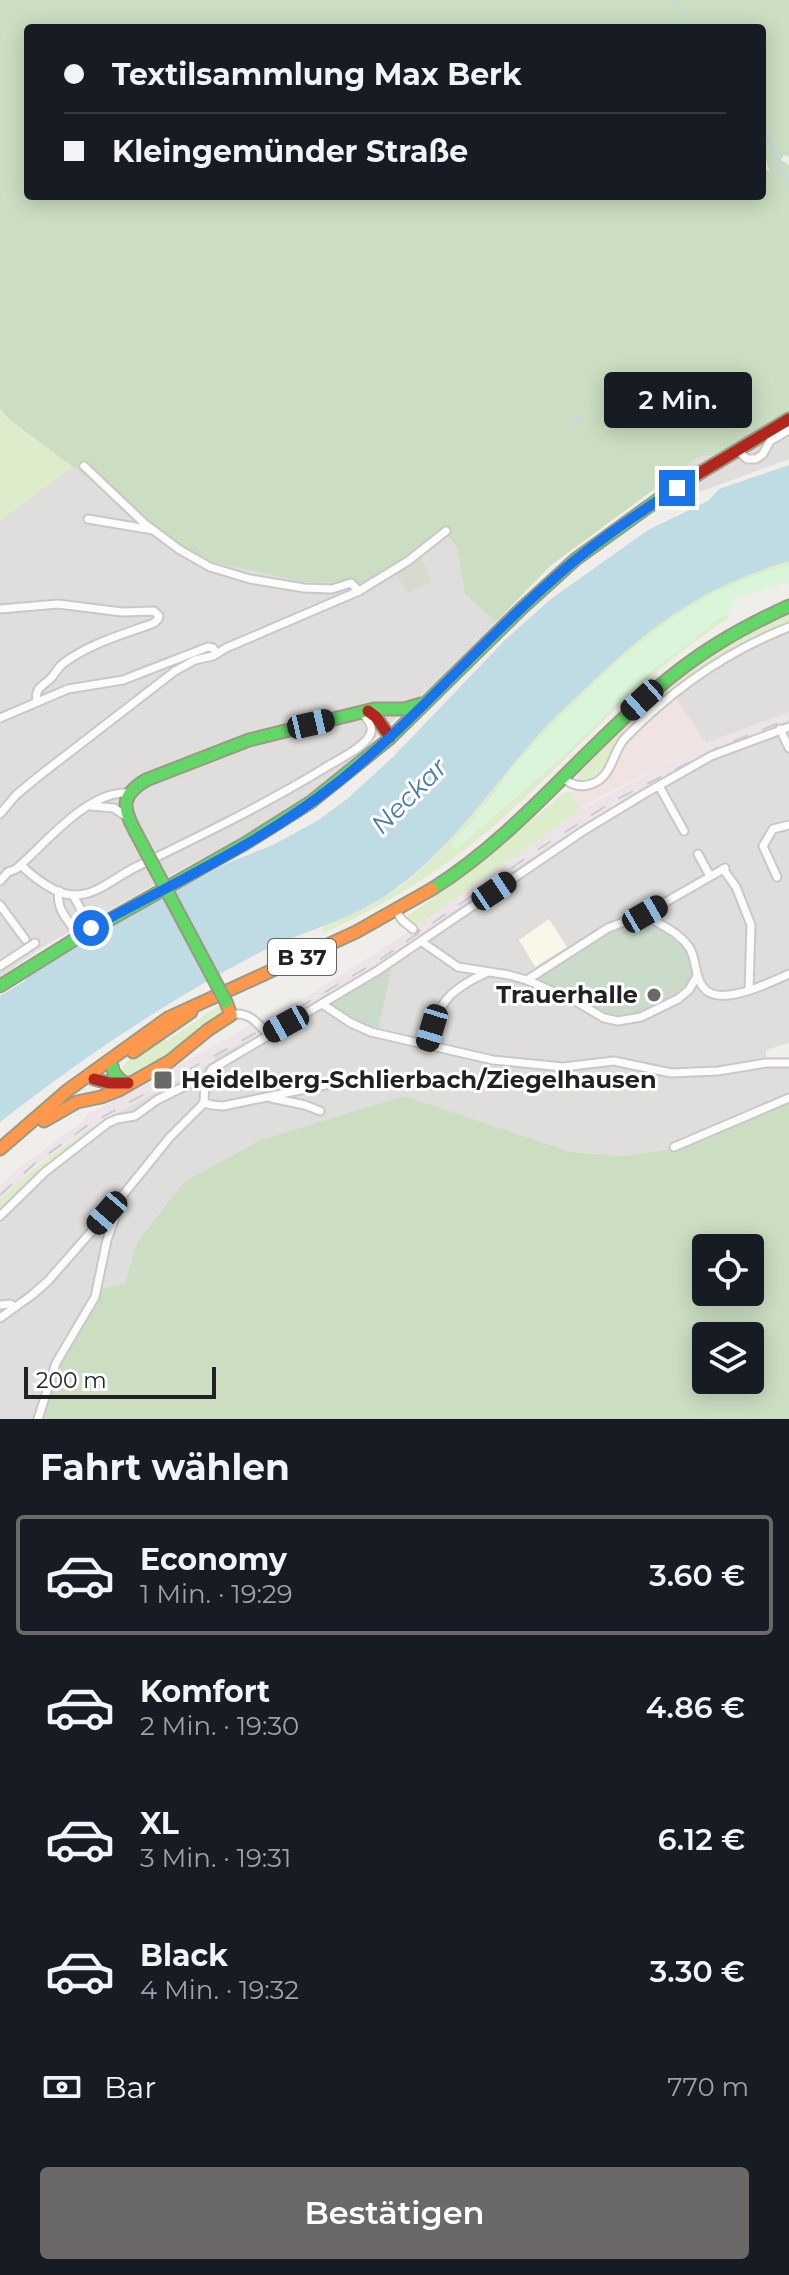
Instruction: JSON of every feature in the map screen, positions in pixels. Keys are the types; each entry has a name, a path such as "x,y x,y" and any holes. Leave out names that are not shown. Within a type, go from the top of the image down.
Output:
{"main road":[{"path":"0,986 81,934 283,821 336,784 393,734 551,580 615,530 789,419"},
{"name":"B 37","path":"0,1149 148,1031 178,1013 396,911 459,870 493,844 629,711 678,669 738,628 789,606"},
{"path":"44,1121 81,1100 111,1094 170,1061 231,1015 128,818 126,797 146,780 249,740 364,711 404,709 425,703"},
{"path":"386,710 395,721 393,734"},
{"path":"364,711 376,717 393,734"},
{"name":"B 37","path":"0,1159 92,1076 179,1022 206,1000"},
{"path":"112,1066 114,1073 128,1083"},
{"path":"92,1076 109,1083 128,1083"},
{"path":"92,1076 102,1091 111,1094"}],"street":[{"path":"737,450 747,459 756,459 763,454 770,441 789,430"},
{"path":"84,466 145,524 195,558 236,576 325,589 351,583 359,591"},
{"path":"88,519 155,531"},
{"path":"0,814 16,795 185,665 213,656 359,591 408,561 446,531"},
{"path":"0,609 58,604 122,612 154,611 159,616 154,623 104,641 65,662 38,688 35,695 37,702"},
{"path":"562,777 576,786 598,781 608,771 623,739 669,697 727,658 789,627"},
{"path":"0,718 75,687 123,680 205,648 212,647 216,653"},
{"path":"21,865 59,891 73,895 97,889 219,827 356,748 369,736 370,723 364,711"},
{"path":"0,1318 48,1281 170,1137 204,1103 205,1080 209,1071 322,1004 583,831 711,756 789,727"},
{"path":"780,729 789,748"},
{"path":"659,786 684,831"},
{"path":"0,881 89,806 126,797"},
{"path":"89,806 114,808 128,818"},
{"path":"777,877 763,846 774,828 789,825"},
{"path":"698,854 710,876"},
{"path":"0,866 8,872"},
{"path":"527,980 608,928 645,914 725,868 751,925 749,990"},
{"path":"59,891 61,910 74,929"},
{"path":"73,895 87,921"},
{"path":"0,905 25,939"},
{"path":"396,911 413,929"},
{"path":"645,914 674,931 690,948 701,986 707,992 724,997 789,974"},
{"path":"424,938 443,958 458,967 527,980 565,996 604,1018 618,1021 641,1017 670,1004 689,990 698,976"},
{"path":"0,966 35,943"},
{"path":"14,957 23,971"},
{"path":"427,1044 443,1002 471,979 489,971"},
{"path":"322,1004 371,1032 493,1060 563,1067 614,1061 664,1072 696,1073 758,1063 789,1063"},
{"path":"231,1015 247,1015 268,1034"},
{"path":"0,1216 45,1172 108,1123 135,1116 157,1100 193,1082 205,1080"},
{"path":"204,1103 219,1106 330,1084"},
{"path":"269,1098 320,1111"},
{"path":"674,1147 789,1098"},
{"path":"38,1419 53,1370 95,1297 107,1240 123,1195"},
{"path":"0,1305 15,1307"}],"shaded area":[{"path":"0,408 10,420 362,583 447,535 457,548 466,594 496,622 319,790 268,824 41,948 0,977"},
{"path":"789,411 789,459 694,494 683,468 698,457"},
{"path":"421,556 431,581 406,594 396,572"},
{"path":"789,632 789,1043 766,1050 766,1064 789,1066 789,1102 674,1149 623,1156 571,1152 405,1096 136,1244 125,1283 103,1288 56,1366 40,1419 0,1419 0,1212 10,1201 97,1124 340,989 553,843 647,786 712,752 674,696 746,651"},
{"path":"674,696 706,743 581,807 571,792 594,788 631,734"},
{"path":"789,712 789,722 713,752 647,786 553,843 340,989 214,1057 215,1060 66,1143 0,1199 0,1185 6,1179 84,1121 87,1113 316,991 414,928 582,809 706,743"},
{"path":"549,919 567,947 535,967 519,940"}],"green space":[{"path":"0,0 789,0 789,157 784,155 781,160 789,165 789,420 746,449 698,457 550,566 496,622 465,594 457,548 447,535 362,583 304,582 199,559 10,420 0,408"},
{"path":"0,408 10,420 72,467 0,521"},
{"path":"789,561 789,565 704,600 636,647 525,754 451,844 455,849 543,774 653,669 714,621 728,614 728,619 636,690 525,798 455,857 413,885 322,934 323,926 386,896 414,876 466,822 550,722 640,638 689,603 715,589"},
{"path":"789,565 789,582 735,598 730,613 714,621 653,669 543,774 455,850 451,844 534,744 589,689 657,629 730,586"},
{"path":"789,613 789,632 726,663 667,702 632,733 609,777 575,791 578,768 682,673 738,637"},
{"path":"571,792 582,809 414,928 403,919 485,859 563,793"},
{"path":"642,919 677,940 692,964 694,976 684,990 672,999 644,1012 612,1014 583,1004 537,980 614,928"},
{"path":"392,966 378,1030 352,1019 332,1005 332,1003"},
{"path":"221,1005 221,1014 202,1027 200,1025 170,1053 129,1077 119,1074 138,1053 163,1038 167,1041"},
{"path":"405,1096 571,1152 623,1156 674,1149 789,1103 789,1419 40,1419 56,1366 103,1288 125,1283 136,1244 184,1182 261,1140"},
{"path":"94,1126 0,1212 0,1199 57,1151"}],"water":[{"name":"Neckar","path":"789,465 789,561 705,595 637,642 534,739 449,841 414,874 362,909 271,947 187,993 91,1055 0,1122 0,996 23,982 36,969 135,912 317,821 347,799 393,757 505,640 551,599 648,530 708,501 719,489"}],"waterway":[{"path":"673,0 692,24"},
{"path":"766,136 789,187"},
{"path":"570,427 579,417 577,415"}],"tunnel":[{"path":"413,929 421,935"}],"railway":[{"path":"0,1195 34,1164 88,1125 263,1029 381,959 612,802 719,747 789,719"}],"traffic: fast":[{"path":"0,986 311,802 389,739 576,559 670,491"},
{"path":"432,889 492,845 627,715 687,664 719,643 789,606"},
{"path":"135,831 126,802 132,791 146,780 249,740 374,709 404,709 421,704"},
{"path":"135,831 226,1002"},
{"path":"112,1066 124,1084"}],"traffic: slow":[{"path":"0,1149 68,1090 168,1018 356,932 432,889"},
{"path":"44,1121 77,1102 119,1090 170,1061 231,1015 226,1002"},
{"path":"133,1052 191,1012"}],"traffic: jam":[{"path":"670,491 789,419"},
{"path":"368,711 390,737"},
{"path":"94,1079 128,1083"}],"place":[{"name":"Trauerhalle","path":"654,995"},
{"name":"Heidelberg-Schlierbach/Ziegelhausen","path":"163,1080"}],"route":[{"path":"91,928 258,837 336,784 390,737 551,580 615,530 677,488"}]}
